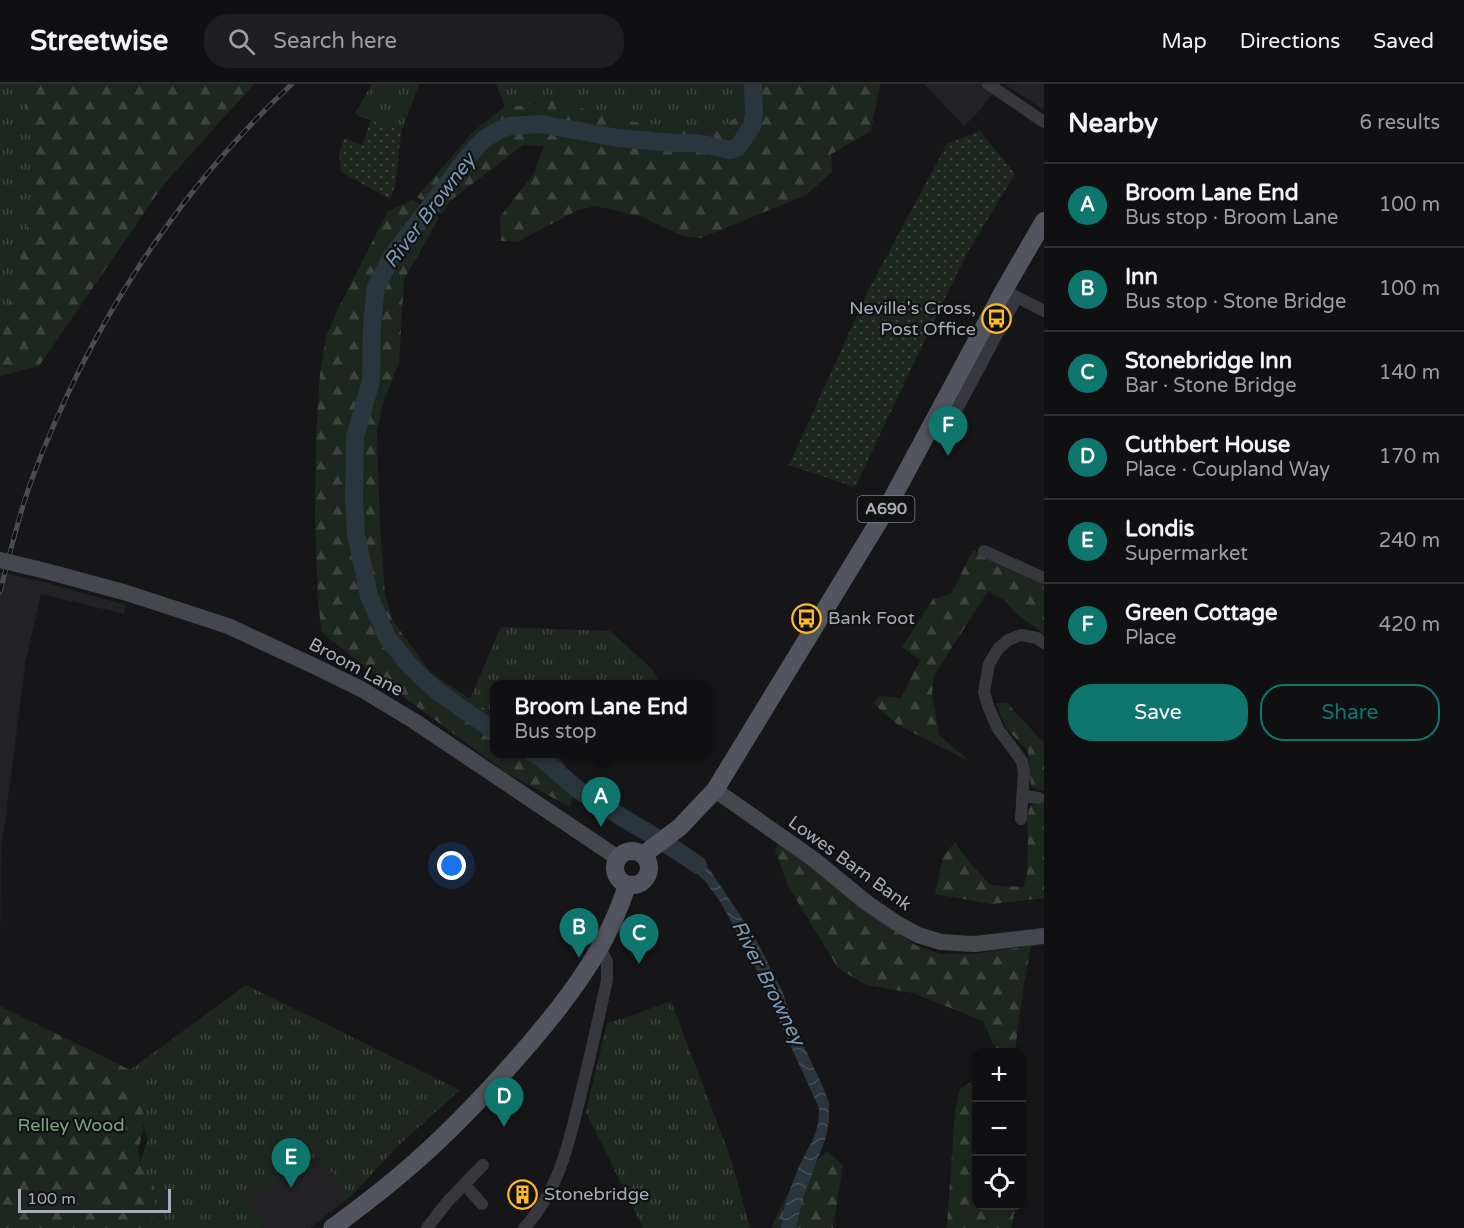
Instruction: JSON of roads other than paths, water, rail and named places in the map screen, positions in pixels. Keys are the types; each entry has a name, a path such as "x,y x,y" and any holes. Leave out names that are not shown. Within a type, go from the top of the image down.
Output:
{"main road":[{"name":"A690","path":"643,855 680,827 715,790 887,508 937,415 1010,294 1044,220"},
{"name":"Broom Lane","path":"0,560 127,593 228,626 312,664 361,689 414,721 618,858"},
{"name":"Lowes Barn Bank","path":"715,790 812,858 867,903 918,935 941,942 962,944 1044,936"},
{"path":"627,851 639,852 649,864 646,879 637,884 627,885 618,878 616,873 618,858 627,851"},
{"path":"332,1228 400,1176 438,1142 480,1100 549,1021 600,948 613,924 627,885"}],"street":[{"path":"988,84 1044,122"},
{"path":"1010,294 1044,312"},
{"path":"984,551 1044,578"},
{"path":"1021,819 1024,772 1022,761 998,729 984,692 989,664 998,649 1008,640 1021,634 1037,638 1044,643"},
{"path":"1023,796 1039,798"},
{"path":"524,1228 546,1201 569,1145 607,980 607,962 600,948"},
{"path":"428,1228 448,1201 483,1164"},
{"path":"465,1185 482,1204"}],"water":[{"path":"684,846 696,853 710,870 755,938 782,990 792,1021 829,1103 826,1137 804,1195 796,1228 781,1228 783,1213 795,1176 815,1133 819,1108 775,1012 768,991 721,903 706,882 674,857"}],"waterway":[{"name":"River Browney","path":"490,728 437,691 410,666 387,637 369,596 356,534 355,437 371,381 372,323 376,287 392,256 467,158 484,139 499,130 510,126 541,124 618,138 698,143 730,150 738,147 752,126 753,84"},
{"name":"River Browney","path":"540,758 580,791 698,865"}],"railway":[{"path":"0,592 18,521 32,479 54,423 108,317 139,266 173,217 250,126 292,84"}],"place":[{"name":"Neville's Cross, Post Office","path":"997,318"},
{"name":"Green Cottage","path":"948,456"},
{"name":"Bank Foot","path":"807,618"},
{"name":"Broom Lane End","path":"601,827"},
{"name":"Inn","path":"579,958"},
{"name":"Stonebridge Inn","path":"639,964"},
{"name":"Cuthbert House","path":"504,1127"},
{"name":"Londis","path":"291,1188"},
{"name":"Stonebridge","path":"523,1194"}],"park label":[{"name":"Relley Wood","path":"71,1125"}]}
